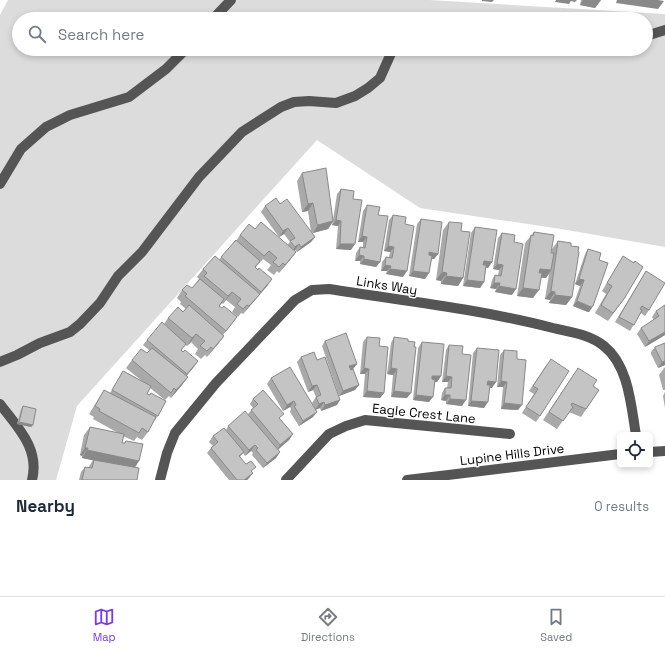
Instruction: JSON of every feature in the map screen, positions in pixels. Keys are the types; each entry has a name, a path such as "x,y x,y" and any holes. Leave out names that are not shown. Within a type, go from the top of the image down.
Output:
{"street":[{"path":"220,12 231,0"},
{"path":"653,34 665,30"},
{"path":"0,184 21,149 46,127 76,113 129,97 166,69 179,56"},
{"path":"0,362 17,356 40,343 70,332 80,324 100,302 118,276 142,252 199,177 242,132 281,107 294,102 309,101 336,103 355,96 380,78 390,56"},
{"name":"Links Way","path":"160,480 167,453 175,433 216,383 296,300 312,290 329,289 525,320 589,337 604,346 618,362 625,381 635,432"},
{"path":"0,404 22,430 28,442 33,460 32,480"},
{"name":"Eagle Crest Lane","path":"286,480 329,434 346,426 365,420 510,434"},
{"path":"653,452 665,451"},
{"name":"Lupine Hills Drive","path":"407,480 617,454"}],"shaded area":[{"path":"8,0 429,0 631,12 12,12 12,56 653,56 653,13 665,14 665,247 561,229 420,208 317,140 77,406 56,480 0,480 0,15"}],"building":[{"path":"326,168 333,221 318,225 313,203 308,204 302,173"},
{"path":"341,189 354,191 353,199 362,200 355,244 340,244 341,221 336,220"},
{"path":"276,198 280,204 287,199 315,237 301,247 299,244 295,247 290,241 295,238 288,228 283,231 265,206"},
{"path":"367,205 380,207 378,215 388,216 380,262 364,259 364,256 359,255 360,247 365,248 367,237 362,236"},
{"path":"393,215 406,217 405,224 414,226 407,271 390,269 391,266 385,265 386,257 392,258 394,247 388,246"},
{"path":"421,219 442,222 438,254 429,252 429,255 432,256 429,273 413,271"},
{"path":"261,222 296,252 285,265 283,263 279,267 273,262 277,258 269,251 264,256 240,235 249,224 255,229"},
{"path":"449,222 462,223 461,231 470,232 463,278 446,276 447,273 442,272"},
{"path":"475,227 497,230 492,262 484,261 483,265 486,265 484,282 467,280"},
{"path":"534,232 554,235 551,253 554,253 551,270 540,269 539,273 542,273 539,290 523,288 531,235 533,236"},
{"path":"502,233 515,235 514,242 523,244 516,289 499,286 500,283 494,283 495,275 501,276 503,265 497,264"},
{"path":"236,240 260,261 255,267 258,270 259,268 272,279 261,292 221,257"},
{"path":"558,241 571,243 571,246 579,247 572,297 555,295 555,292 551,291"},
{"path":"588,249 601,253 599,260 608,263 593,306 591,307 577,301 584,280 579,279"},
{"path":"215,256 260,294 249,306 247,305 243,309 237,304 241,299 232,292 228,296 204,276 207,273 203,269"},
{"path":"623,256 634,263 635,261 643,267 624,299 613,313 601,305 612,286 607,283"},
{"path":"646,271 665,283 649,310 642,306 640,309 642,310 634,325 619,317"},
{"path":"200,279 224,299 219,306 222,308 224,306 237,317 226,331 185,296 187,294 182,290 187,285 192,288"},
{"path":"189,305 224,336 213,349 211,347 207,351 200,346 205,341 196,334 192,338 168,318 178,307 183,312"},
{"path":"665,305 665,332 649,341 641,328 659,316 656,311"},
{"path":"162,322 186,344 181,350 183,352 185,350 198,361 187,374 147,340"},
{"path":"346,333 357,364 349,366 351,370 353,369 359,385 343,391 325,341"},
{"path":"367,337 380,338 379,346 388,347 384,393 367,391 369,369 364,368"},
{"path":"394,337 408,339 408,341 415,342 414,347 416,347 411,393 394,391 397,369 391,368"},
{"path":"422,342 444,344 441,376 432,376 432,379 435,380 433,397 416,395"},
{"path":"665,343 665,361 662,362 655,347"},
{"path":"449,345 463,346 462,354 471,355 466,400 450,399 450,395 445,395 445,388 451,388 452,377 446,376"},
{"path":"152,348 188,377 176,390 174,388 171,393 132,360 141,349 147,353"},
{"path":"477,348 499,350 496,382 488,381 487,385 490,385 488,402 471,401"},
{"path":"504,350 517,351 517,359 526,360 522,405 504,403 507,382 501,381"},
{"path":"314,352 317,360 325,357 340,400 325,405 324,402 319,404 316,397 321,395 317,385 312,386 301,357"},
{"path":"551,359 569,371 540,416 526,407 538,389 533,386"},
{"path":"290,367 317,412 303,421 294,406 296,405 294,401 287,405 271,378"},
{"path":"578,368 597,380 593,386 599,390 586,409 572,403 571,405 573,407 563,421 549,412"},
{"path":"123,371 151,386 147,394 150,395 151,393 166,401 158,416 112,390"},
{"path":"104,390 156,417 148,432 142,428 139,433 99,411 100,409 95,406"},
{"path":"263,390 284,414 279,418 293,434 280,445 251,410 258,404 253,399"},
{"path":"23,406 36,409 33,425 19,422"},
{"path":"245,411 280,452 267,463 256,450 258,448 255,445 249,450 228,426"},
{"path":"90,427 124,434 122,443 125,443 126,441 143,444 139,461 87,450 88,448 85,448"},
{"path":"224,428 244,452 239,456 246,464 251,461 256,467 251,471 253,473 244,480 237,480 211,448 218,442 213,436"},
{"path":"94,460 139,468 137,480 82,480 85,467 92,468"}]}
